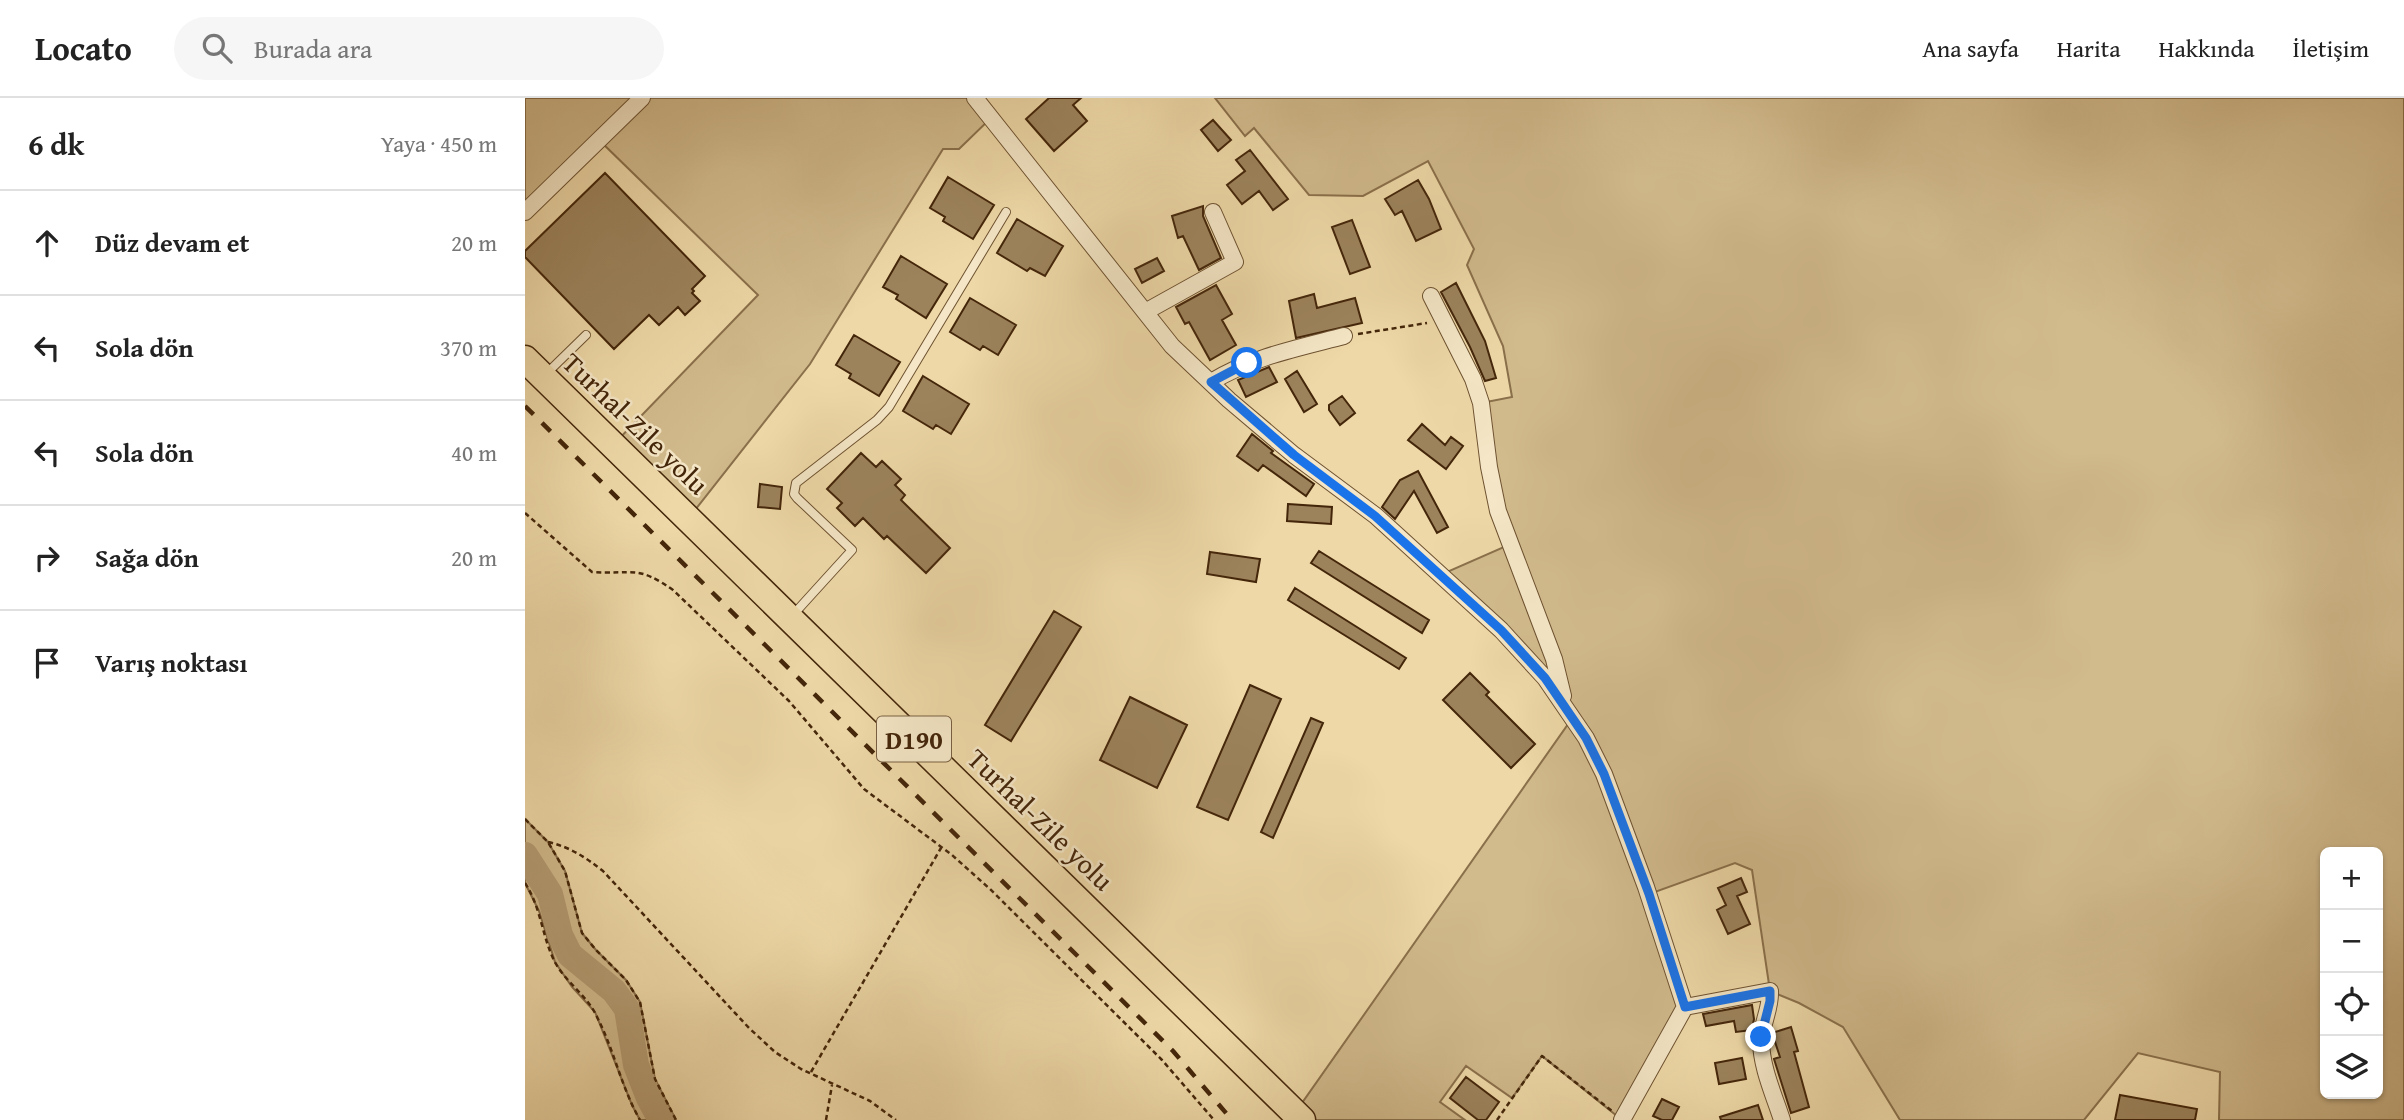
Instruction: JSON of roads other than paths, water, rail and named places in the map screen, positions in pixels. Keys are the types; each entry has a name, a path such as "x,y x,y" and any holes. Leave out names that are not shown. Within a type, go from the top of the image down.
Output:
{"main road":[{"name":"Turhal-Zile yolu","path":"534,368 1302,1120"}],"street":[{"path":"525,212 642,98"},
{"path":"975,98 1173,346 1294,455 1375,516 1409,546 1519,649 1567,707 1604,774 1623,821 1685,1007 1622,1120"},
{"path":"1145,312 1235,262 1213,212"},
{"path":"1431,296 1462,354 1481,403 1489,467 1499,511 1554,659 1567,707"},
{"path":"1211,382 1247,363 1273,354 1344,336"},
{"path":"1685,1007 1770,991 1761,1037 1762,1050 1782,1120"}],"lane":[{"path":"790,618 852,550 797,498 796,483 877,420 889,407 1006,212"},
{"path":"534,368 586,335"}],"waterway":[{"path":"525,855 550,894 560,935 570,955 614,991 627,1009 636,1065 661,1120"}],"railway":[{"path":"525,406 1173,1051 1232,1120"}]}
